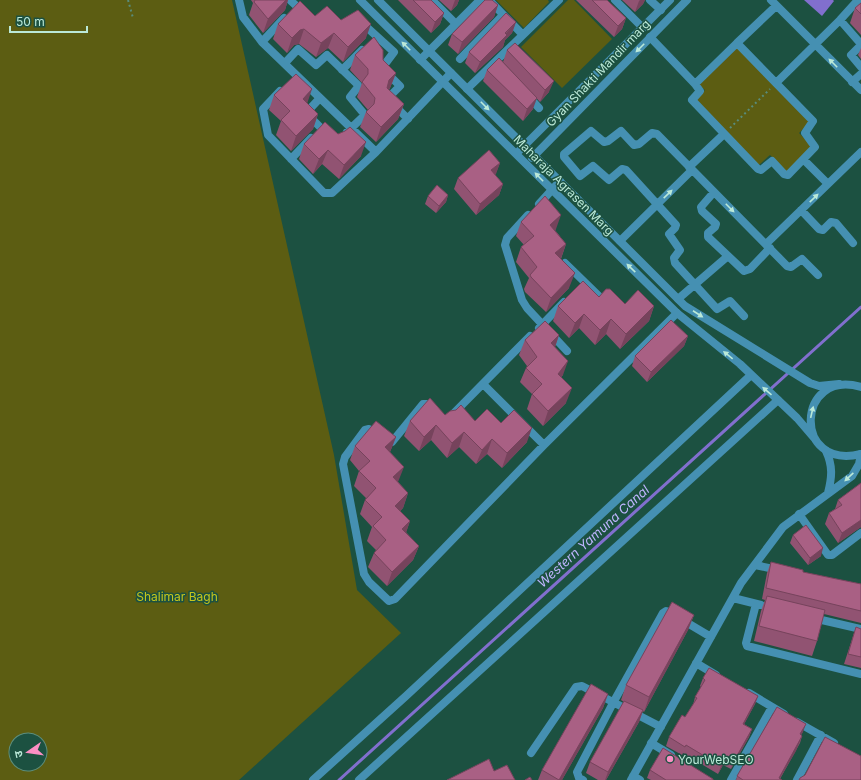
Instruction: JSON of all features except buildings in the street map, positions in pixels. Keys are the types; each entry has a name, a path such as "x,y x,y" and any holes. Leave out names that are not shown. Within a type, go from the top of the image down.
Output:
{"street":[{"path":"239,0 243,17 262,42 284,63 292,80 320,98 376,152"},
{"name":"Maharaja Agrasen Marg","path":"360,0 677,313 740,364 753,378 778,400 826,451"},
{"name":"Maharaja Agrasen Marg","path":"378,0 678,299 698,314 802,378 819,386 851,384 861,387"},
{"path":"432,0 456,24"},
{"path":"420,60 480,0"},
{"path":"489,0 523,35"},
{"path":"615,0 642,28"},
{"path":"650,0 660,10"},
{"name":"Gyan Shakti Mandir marg","path":"516,154 670,0"},
{"name":"Gyan Shakti Mandir marg","path":"526,164 686,0"},
{"path":"776,83 840,20 858,0"},
{"path":"467,89 498,64 523,35 557,1"},
{"path":"262,42 293,3 307,16"},
{"path":"695,84 737,43 774,3 861,90"},
{"path":"355,15 372,40 394,53 382,68 400,85 388,100 408,119"},
{"path":"460,59 503,15"},
{"path":"840,20 861,45 851,54 861,67"},
{"path":"650,37 700,91 692,99 692,102 760,170 772,161 784,174 788,174 804,160 815,147 805,133 813,121 737,43"},
{"path":"342,70 372,40"},
{"path":"284,63 299,49 314,65 318,65 328,55 358,86 350,97 365,114 343,137"},
{"path":"292,80 265,106 263,112 268,135 324,193 330,194 376,152 451,73"},
{"path":"852,82 861,74"},
{"path":"520,88 539,108"},
{"path":"320,98 306,113 335,141"},
{"path":"291,159 321,128"},
{"path":"744,316 730,301 716,309 673,260 680,250 669,236 676,225 626,170 622,169 609,180 594,166 580,176 564,157 564,154 589,131 593,131 604,142 620,131 634,144 639,144 649,135 654,134 789,267 802,259 818,275"},
{"path":"620,241 724,134"},
{"path":"714,192 701,209 716,224 708,233 708,237 742,270 747,271 802,210 828,184 859,158"},
{"path":"804,160 828,184"},
{"path":"560,181 507,238 505,246 522,300 532,314 567,351"},
{"path":"802,210 819,229 822,230 831,222 836,223 853,243"},
{"path":"678,299 728,256"},
{"path":"565,263 582,284 602,299"},
{"path":"448,420 569,297"},
{"path":"438,415 428,404 425,403 390,443 386,442 372,430 365,430 343,462 364,574 369,582 389,600 395,599 544,445 677,313"},
{"path":"313,780 753,378"},
{"path":"483,384 544,445"},
{"path":"815,439 811,429 810,417 813,406 824,392 839,384"},
{"path":"359,780 778,400"},
{"path":"635,779 651,743 733,598 755,565 783,527 852,476 860,464 861,454 843,456 826,451"},
{"path":"826,451 830,461 832,476 828,493"},
{"path":"800,514 828,555 832,555 861,533"},
{"path":"755,565 785,572"},
{"path":"733,598 771,608"},
{"path":"756,604 746,643 747,646 861,674"},
{"path":"582,780 579,778 577,772 612,703 666,611 711,637"},
{"path":"801,615 861,629"},
{"path":"696,663 726,680"},
{"path":"531,752 576,687 582,686 660,727"},
{"path":"739,688 841,747"},
{"path":"731,780 772,707"},
{"path":"797,780 821,735"},
{"path":"651,743 681,761"}],"path":[{"path":"128,0 133,18"},
{"path":"724,134 776,83"}],"green space":[{"name":"Shalimar Bagh","path":"0,0 232,0 334,455 357,590 401,633 239,780 0,780"},
{"path":"496,0 548,0 549,2 524,28"},
{"path":"568,0 574,0 612,39 562,88 521,47"},
{"path":"737,48 810,122 799,133 813,147 787,172 770,155 759,165 695,100 705,90 699,85"}],"shaded area":[{"path":"804,0 833,0 834,1 822,16"}],"waterway":[{"name":"Western Yamuna Canal","path":"339,780 861,307"}],"place":[{"name":"YourWebSEO","path":"670,759"}]}
